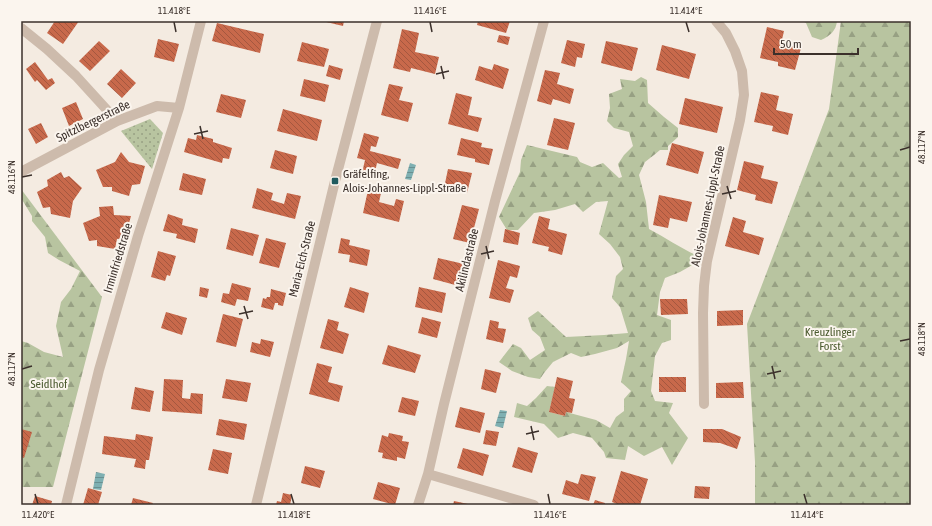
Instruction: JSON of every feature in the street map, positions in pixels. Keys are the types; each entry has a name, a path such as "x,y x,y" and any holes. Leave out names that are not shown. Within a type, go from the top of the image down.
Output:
{"street":[{"name":"Irminfriedstraße","path":"66,505 98,370 138,236 179,108 201,21"},
{"name":"Maria-Eich-Straße","path":"256,505 335,181 377,21"},
{"name":"Akilindastraße","path":"418,505 428,474 495,201 544,21"},
{"name":"Alois-Johannes-Lippl-Straße","path":"704,404 703,313 707,261 740,120 744,95 742,71 735,51 726,33 716,21"},
{"path":"21,28 47,49 76,76 117,121"},
{"name":"Spitzlbergerstraße","path":"21,172 117,121 157,106 179,108"},
{"path":"428,474 534,505"}],"green space":[{"path":"802,21 837,21 832,33 821,40 812,37 806,23"},
{"name":"Kreuzlinger Forst","path":"841,21 911,21 911,505 755,505 755,462 747,324 829,109"},
{"path":"641,77 647,80 648,103 678,128 678,137 668,146 668,150 660,150 645,162 639,175 646,202 649,229 696,255 694,264 665,278 660,292 657,315 671,320 671,340 662,343 655,356 651,391 655,401 673,403 669,413 688,438 672,465 662,447 644,456 628,446 625,460 606,458 604,452 592,438 573,433 558,438 544,424 514,417 517,403 527,406 547,386 555,387 549,412 565,416 566,412 596,420 610,428 616,417 624,411 624,399 631,391 621,382 629,341 617,348 581,357 571,353 553,362 540,379 528,377 512,371 499,362 513,344 521,348 530,360 545,350 540,337 532,330 528,318 538,311 566,337 628,333 620,307 612,298 616,276 623,269 620,257 610,244 599,234 608,201 596,202 583,212 575,204 555,210 534,213 518,230 507,230 499,217 520,172 521,160 527,145 577,157 580,162 592,167 603,163 619,178 622,177 618,164 633,146 629,132 614,128 607,121 610,108 609,94 622,89 620,79 635,81"},
{"path":"150,119 163,133 152,169 121,131"},
{"name":"Seidlhof","path":"21,189 102,297 53,487 21,487 21,341 28,343 44,352 63,357 56,326 61,302 71,289 80,271 48,253 45,237 32,221 32,216 21,198"}],"water":[{"path":"410,163 416,165 411,180 405,179"},
{"path":"500,410 507,411 503,428 495,426"},
{"path":"96,472 105,474 101,490 93,489"}],"building":[{"path":"55,21 79,21 63,44 47,33"},
{"path":"322,21 344,21 343,26"},
{"path":"478,21 510,21 506,33 477,25"},
{"path":"217,23 264,34 260,53 212,41"},
{"path":"767,27 784,31 781,44 801,48 795,70 778,66 778,62 760,58"},
{"path":"402,29 419,33 415,52 439,57 435,74 411,68 410,72 393,68"},
{"path":"499,35 510,37 508,45 497,42"},
{"path":"158,39 179,44 174,62 154,57"},
{"path":"567,40 585,44 582,58 577,57 575,67 561,63"},
{"path":"99,41 110,51 90,71 79,61"},
{"path":"606,41 638,48 632,71 601,63"},
{"path":"302,42 329,49 324,67 297,61"},
{"path":"662,45 696,54 689,79 656,70"},
{"path":"35,62 48,80 52,78 55,83 46,90 37,80 35,82 26,69"},
{"path":"494,64 509,69 503,89 475,80 479,66 492,70"},
{"path":"329,65 343,69 340,80 326,76"},
{"path":"121,69 136,83 122,98 107,84"},
{"path":"545,70 560,73 557,84 574,89 570,104 553,99 551,105 537,101"},
{"path":"304,79 329,85 325,102 300,96"},
{"path":"389,84 403,87 399,100 413,103 408,122 381,115"},
{"path":"761,92 779,96 776,110 793,114 788,135 772,131 773,126 754,122"},
{"path":"456,93 472,97 468,115 482,118 478,132 448,124"},
{"path":"221,94 246,100 241,118 216,112"},
{"path":"685,98 723,107 717,133 679,124"},
{"path":"76,102 83,119 69,126 62,108"},
{"path":"283,109 322,120 317,141 277,131"},
{"path":"554,118 575,123 568,150 547,145"},
{"path":"41,123 48,137 36,144 28,129"},
{"path":"364,133 379,137 376,147 371,146 370,151 401,159 398,169 377,163 374,176 362,173 365,160 357,158"},
{"path":"197,135 213,139 213,142 232,148 229,159 223,158 222,163 184,152 188,138 196,140"},
{"path":"461,138 482,143 481,147 493,149 489,165 475,162 475,159 457,155"},
{"path":"672,143 704,152 698,174 666,165"},
{"path":"275,150 297,156 293,174 270,168"},
{"path":"121,152 129,162 145,166 140,184 132,185 129,196 112,191 112,187 103,187 96,170 115,162"},
{"path":"744,161 764,166 761,178 778,182 772,204 755,200 756,195 737,190"},
{"path":"448,169 472,173 467,193 444,188"},
{"path":"61,172 64,178 69,176 82,188 73,201 70,218 51,214 50,207 43,208 37,192 48,186 47,180"},
{"path":"183,173 206,179 202,195 179,190"},
{"path":"257,188 273,193 271,200 284,204 287,193 301,196 295,219 252,208"},
{"path":"368,190 381,193 379,202 394,206 396,199 404,201 399,222 363,213"},
{"path":"659,195 692,202 687,222 670,218 668,228 653,225"},
{"path":"462,205 479,209 470,243 453,239"},
{"path":"113,206 114,215 131,216 125,238 117,239 115,249 97,246 97,240 89,241 83,223 100,216 99,207"},
{"path":"168,214 183,219 182,225 198,229 195,243 176,238 177,234 163,231"},
{"path":"539,216 550,219 548,229 567,234 562,255 548,251 549,247 532,243"},
{"path":"733,217 746,221 743,232 764,238 759,255 725,246"},
{"path":"231,228 259,235 253,256 226,249"},
{"path":"505,229 520,233 518,245 503,242"},
{"path":"266,238 286,243 279,268 259,263"},
{"path":"341,238 350,240 349,245 370,250 367,266 349,262 350,255 338,253"},
{"path":"158,251 176,256 170,276 167,275 165,281 151,277"},
{"path":"438,258 464,264 459,286 433,279"},
{"path":"498,260 520,266 517,278 510,276 506,288 514,290 510,303 489,298"},
{"path":"232,283 251,288 248,301 237,299 235,306 221,302 223,293 229,294"},
{"path":"200,287 209,289 207,298 199,296"},
{"path":"350,287 369,293 364,313 344,307"},
{"path":"419,287 446,293 442,313 415,307"},
{"path":"271,289 286,293 283,306 275,303 273,310 261,307 263,298 266,299 267,297 270,297"},
{"path":"660,299 687,299 688,314 661,315"},
{"path":"743,310 743,325 717,326 717,311"},
{"path":"166,312 187,318 182,335 161,328"},
{"path":"223,314 243,319 236,347 216,342"},
{"path":"422,317 441,322 437,338 418,333"},
{"path":"328,319 339,322 337,330 349,334 343,354 320,348"},
{"path":"490,320 499,322 498,328 506,329 503,343 486,339"},
{"path":"261,339 274,342 270,357 250,352 252,342 260,344"},
{"path":"388,345 421,355 415,373 382,364"},
{"path":"317,363 332,367 328,382 343,386 339,402 309,394"},
{"path":"485,369 501,373 496,393 481,389"},
{"path":"557,377 573,381 569,398 575,399 572,413 566,412 565,416 549,412"},
{"path":"659,377 686,377 686,392 659,392"},
{"path":"164,379 183,380 182,398 190,399 191,393 203,394 202,414 162,411"},
{"path":"226,379 251,383 247,402 222,398"},
{"path":"743,382 744,398 716,398 716,383"},
{"path":"135,387 154,391 150,412 131,409"},
{"path":"402,397 419,401 415,416 398,412"},
{"path":"460,407 485,413 480,433 455,427"},
{"path":"219,419 247,424 244,440 216,435"},
{"path":"21,429 32,432 24,458 21,457"},
{"path":"703,429 722,429 741,437 737,449 720,443 703,442"},
{"path":"486,430 499,432 496,446 483,444"},
{"path":"389,433 403,436 402,441 409,442 405,459 397,457 397,461 382,458 383,453 378,452 382,435 388,437"},
{"path":"136,434 153,437 149,460 146,460 145,469 134,467 136,459 102,454 104,436 135,440"},
{"path":"518,447 538,453 532,473 512,467"},
{"path":"463,448 489,455 483,476 457,468"},
{"path":"213,449 232,453 228,474 208,470"},
{"path":"305,466 325,471 320,488 301,483"},
{"path":"621,471 648,479 640,505 616,505 617,504 612,502"},
{"path":"581,474 596,477 589,501 562,494 566,480 578,484"},
{"path":"378,482 400,488 395,505 373,499"},
{"path":"695,486 710,487 709,499 694,498"},
{"path":"88,488 102,492 98,505 83,505"},
{"path":"283,493 292,495 290,505 276,505 277,501 281,502"},
{"path":"35,496 52,501 51,505 32,505"},
{"path":"133,498 153,503 152,505 131,505"},
{"path":"595,500 605,503 605,505 593,505"},
{"path":"454,501 468,504 468,505 453,505"}],"place":[{"name":"Gräfelfing, Alois-Johannes-Lippl-Straße","path":"335,181"}]}
